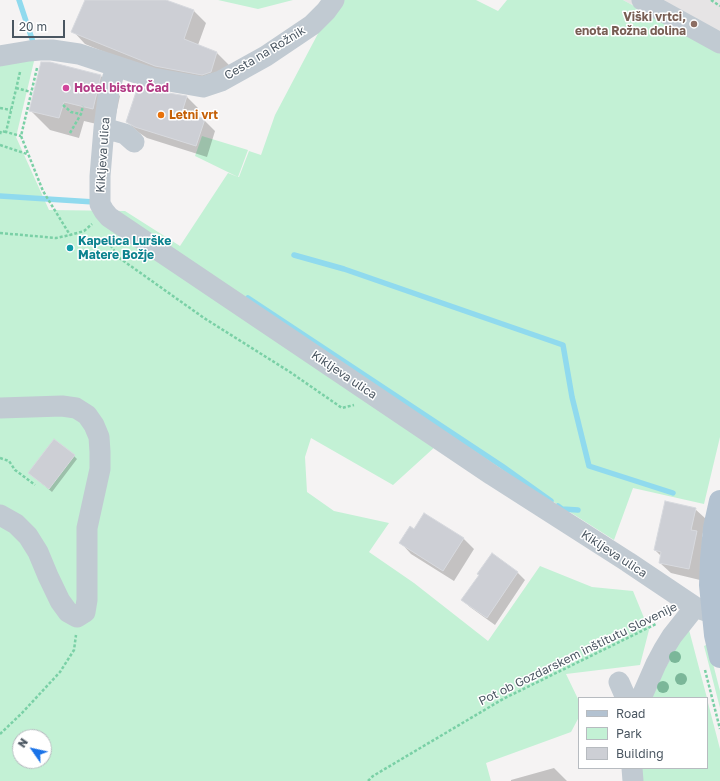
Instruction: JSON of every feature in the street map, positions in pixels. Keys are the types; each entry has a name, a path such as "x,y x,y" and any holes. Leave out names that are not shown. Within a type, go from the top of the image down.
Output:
{"main road":[{"path":"720,501 714,528 710,559 709,612 720,657"}],"street":[{"name":"Cesta na Rožnik","path":"0,56 29,51 52,50 80,54 152,78 202,88 221,80 266,56 312,25 334,0"},
{"path":"642,0 720,43"},
{"name":"Kikljeva ulica","path":"116,66 109,90 103,133 100,204 98,217 115,222 521,494 709,612"},
{"path":"0,408 62,406 76,408 87,415 99,436 100,469 86,528 87,600 85,612 77,617 68,612 60,601 38,552 28,536 16,524 0,515"},
{"path":"641,697 656,664 672,636 709,612"},
{"path":"632,769 632,781"}],"path":[{"path":"711,0 720,6"},
{"path":"38,62 21,136 43,191 70,235"},
{"path":"6,132 21,69"},
{"path":"16,88 31,92"},
{"path":"63,105 71,112 81,114"},
{"path":"70,133 81,114 83,106"},
{"path":"0,108 11,110"},
{"path":"0,134 1,131 21,136"},
{"path":"0,145 27,154"},
{"path":"0,234 56,238 84,230 98,217 105,236 118,257 204,318 290,372 342,408 379,399"},
{"path":"0,458 9,461 16,470 35,485"},
{"path":"0,734 22,713 60,672 74,650 77,617"},
{"name":"Pot ob Gozdarskem inštitutu Slovenije","path":"368,781 373,776 503,699 659,622"}],"shaded area":[{"name":"Viški vrtci, enota Rožna dolina","path":"623,0 720,0 720,52 713,48"}],"green space":[{"path":"218,0 293,0 258,9"},
{"path":"342,0 476,0 498,11 507,0 623,0 720,52 720,437 704,504 633,488 614,540 448,435 393,485 311,438 305,457 307,492 334,511 389,523 369,552 414,583 488,641 540,566 592,587 633,591 649,630 640,665 566,674 578,699 578,719 571,732 486,763 491,781 0,781 0,64 35,57 16,137 49,210 125,211 180,246 228,173 239,177 249,151 261,155 275,115 322,26"},
{"path":"202,136 248,150 238,177 195,156"},
{"path":"688,626 707,697 650,697"},
{"path":"708,644 720,691 720,708 704,646"},
{"path":"708,703 720,749 720,781 638,781 638,769 708,769"}],"building":[{"path":"85,0 166,0 194,10 184,39 217,52 211,72 202,75 155,66 71,32"},
{"name":"Hotel bistro Čad","path":"41,62 50,62 101,75 93,109 64,102 59,118 29,111"},
{"name":"Letni vrt","path":"138,86 150,90 187,96 182,112 205,119 196,146 135,127 126,122"},
{"path":"54,439 75,455 49,489 28,473"},
{"path":"665,501 696,508 691,530 697,531 689,569 659,563 661,552 654,550"},
{"path":"424,513 464,538 443,571 399,543 410,526 414,529"},
{"path":"492,553 518,572 487,618 461,600 479,575 477,574"}],"waterway":[{"path":"19,0 34,45"},
{"path":"0,196 94,202"},
{"path":"294,255 344,269 563,345 572,397 589,466 673,493"},
{"path":"248,298 502,466 551,501"},
{"path":"558,506 562,509 578,510"}],"place":[{"name":"Viški vrtci, enota Rožna dolina","path":"694,24"},
{"name":"Hotel bistro Čad","path":"66,88"},
{"name":"Letni vrt","path":"161,115"},
{"name":"Kapelica Lurške Matere Božje","path":"70,248"}]}
